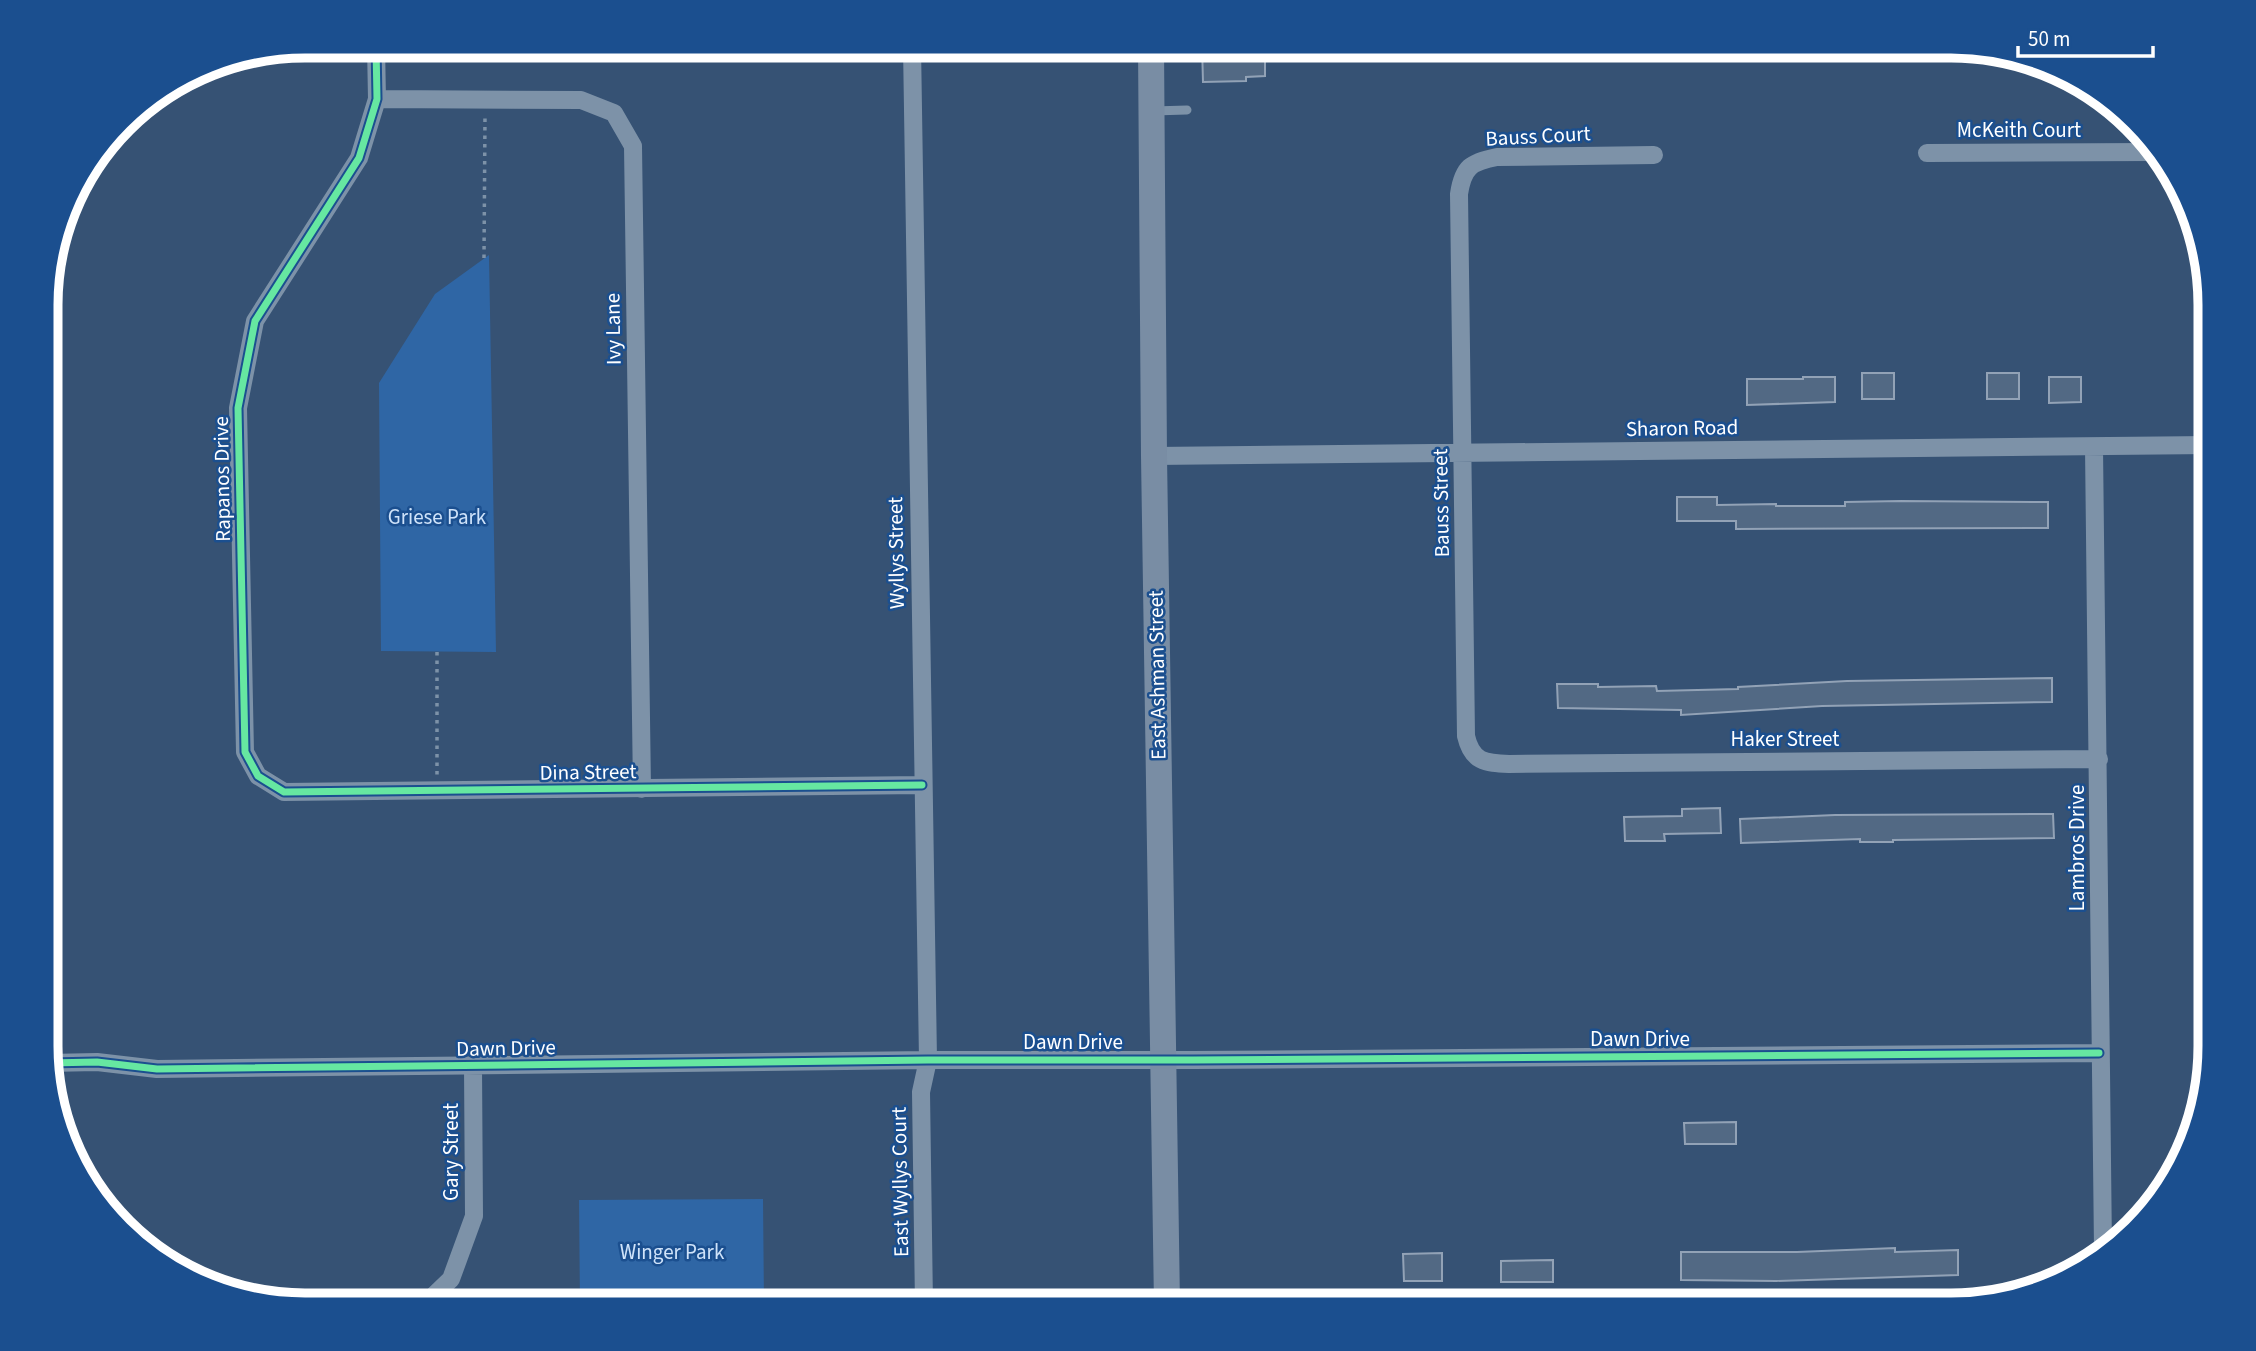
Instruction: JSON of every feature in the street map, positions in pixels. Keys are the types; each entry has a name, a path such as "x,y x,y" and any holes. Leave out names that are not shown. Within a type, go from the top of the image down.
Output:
{"street":[{"name":"Rapanos Drive","path":"258,776 245,752 238,408 255,321 359,158 377,99 376,58"},
{"name":"Wyllys Street","path":"912,58 928,1060"},
{"name":"East Ashman Street","path":"1151,58 1154,456 1167,1293"},
{"name":"Ivy Lane","path":"377,99 581,100 614,113 633,146 642,789"},
{"name":"McKeith Court","path":"1927,153 2145,152"},
{"name":"Bauss Court","path":"1460,250 1461,181 1466,169 1480,160 1497,157 1654,155"},
{"name":"Bauss Street","path":"1460,250 1466,736 1468,747 1474,755"},
{"name":"Sharon Road","path":"1154,456 2198,446"},
{"name":"Lambros Drive","path":"2094,447 2103,1241"},
{"name":"Haker Street","path":"1474,755 1483,761 1502,764 2099,760"},
{"name":"Dina Street","path":"258,776 284,792 922,785"},
{"name":"Dawn Drive","path":"58,1063 97,1062 157,1069 928,1060 2099,1053"},
{"name":"East Wyllys Court","path":"924,1293 921,1092 928,1060"},
{"name":"Gary Street","path":"437,1293 452,1279 474,1216 473,1066"}],"lane":[{"path":"1152,111 1187,110"}],"path":[{"path":"484,258 485,100"},
{"path":"437,652 438,792"}],"green space":[{"name":"Griese Park","path":"489,255 496,652 381,651 379,383 435,294"},
{"name":"Winger Park","path":"763,1199 764,1293 580,1293 579,1200"}],"building":[{"path":"1202,58 1265,58 1265,76 1246,77 1246,81 1203,82"},
{"path":"1862,373 1894,373 1894,399 1862,399"},
{"path":"1987,373 2019,373 2019,399 1987,399"},
{"path":"1835,377 1835,402 1747,405 1747,379"},
{"path":"2049,377 2081,377 2081,402 2049,403"},
{"path":"1677,497 1717,497 1717,505 1776,506 1845,506 1845,502 1901,501 2048,502 2048,528 1736,529 1736,521 1677,521"},
{"path":"2052,678 2052,702 1822,706 1681,715 1681,710 1558,708 1557,684 1598,684 1598,687 1656,686 1657,691 1738,689 1847,681"},
{"path":"1720,808 1721,833 1664,834 1665,841 1625,841 1624,817 1682,816 1682,809"},
{"path":"2053,814 2054,838 1741,843 1740,819 1835,815"},
{"path":"1736,1122 1736,1144 1685,1144 1684,1123"},
{"path":"1895,1248 1895,1252 1958,1250 1958,1275 1776,1281 1681,1280 1681,1252 1797,1252"},
{"path":"1442,1253 1442,1281 1404,1281 1403,1254"},
{"path":"1553,1260 1553,1282 1501,1282 1501,1261"}],"cycle path":[{"path":"376,58 377,99 359,158 255,321 238,408 245,752 258,776 284,792 922,785"},
{"path":"58,1063 97,1062 157,1069 928,1060 2099,1053"}]}
